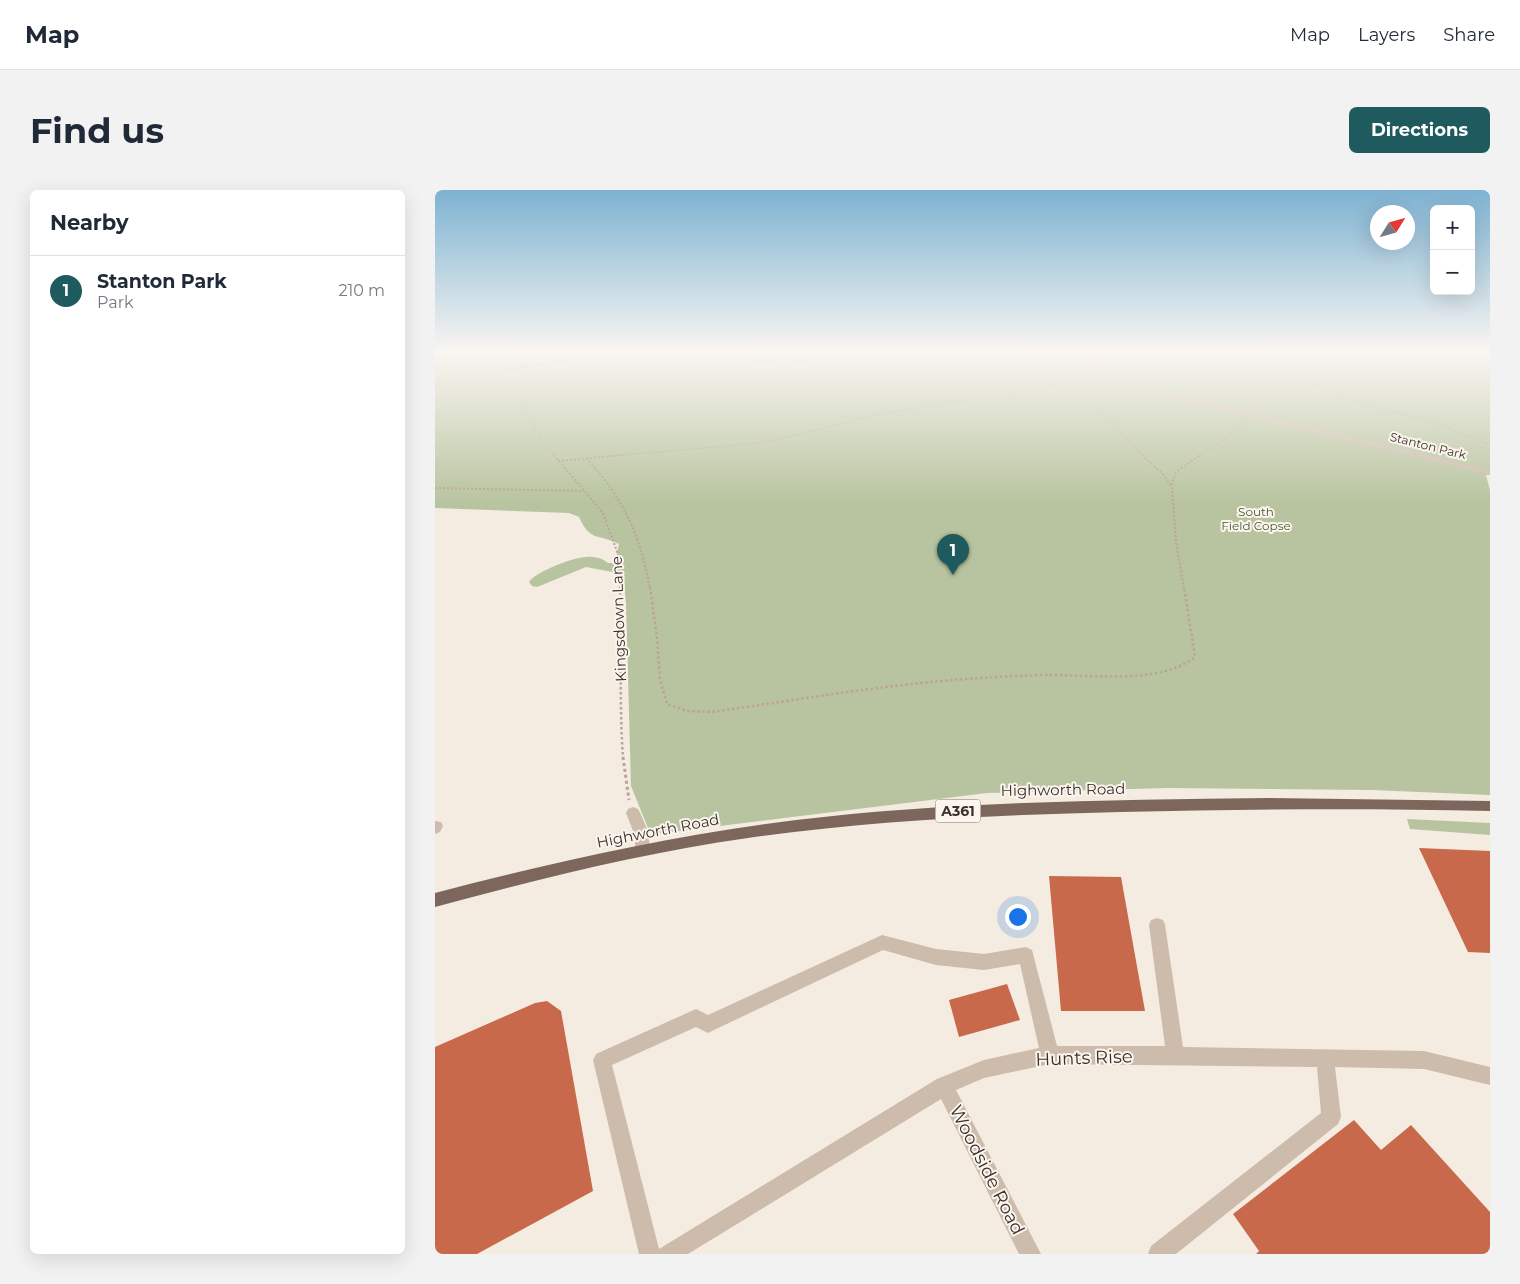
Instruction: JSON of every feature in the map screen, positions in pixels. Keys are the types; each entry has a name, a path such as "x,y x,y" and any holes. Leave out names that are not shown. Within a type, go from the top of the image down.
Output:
{"main road":[{"name":"Highworth Road","path":"435,900 502,882 643,849 749,832 923,813 990,809 1350,803 1490,806"}],"street":[{"name":"Stanton Park","path":"1206,403 1490,473"},
{"path":"633,812 642,836 643,849"},
{"path":"1157,925 1175,1055"},
{"path":"650,1254 602,1060 697,1018 708,1024 882,942 936,957 984,962 1026,955 1050,1055"},
{"name":"Hunts Rise","path":"668,1254 944,1086 984,1069 1050,1055 1325,1057 1424,1060 1490,1076"},
{"path":"1159,1254 1331,1117 1325,1057"},
{"name":"Woodside Road","path":"944,1086 1030,1254"}],"path":[{"name":"Kingsdown Lane","path":"520,403 543,443 603,513 619,557 622,635 621,732 626,791 633,812"},
{"path":"558,461 781,439 884,413 950,403"},
{"path":"586,458 621,502 638,538 647,571 657,636 660,691 667,704 687,712 712,712 913,684 1017,676 1138,675 1175,669 1195,657 1193,634 1180,577 1171,484 1157,467 1129,442 1096,403"},
{"path":"1362,403 1437,424 1490,445"},
{"path":"1171,484 1176,472 1181,467 1221,442 1245,423 1249,413"},
{"path":"435,488 584,491"}],"green space":[{"name":"South Field Copse","path":"435,403 1490,403 1490,475 1486,475 1490,490 1490,795 1372,790 1168,788 987,793 656,834 648,828 631,786 626,604 623,574 586,567 537,587 532,586 529,582 539,574 564,562 580,558 595,557 608,563 615,563 619,544 591,534 587,531 579,517 569,513 435,508"},
{"path":"1407,819 1490,823 1490,835 1410,829"}],"building":[{"path":"1419,848 1490,851 1490,953 1468,952"},
{"path":"1049,876 1121,877 1145,1011 1061,1011"},
{"path":"1007,984 1020,1020 959,1037 949,1000"},
{"path":"547,1001 561,1011 593,1191 477,1254 435,1254 435,1047 535,1003"},
{"path":"1354,1120 1381,1150 1411,1125 1490,1212 1490,1254 1256,1254 1259,1251 1233,1214"}],"place":[{"name":"Stanton Park","path":"953,575"}]}
